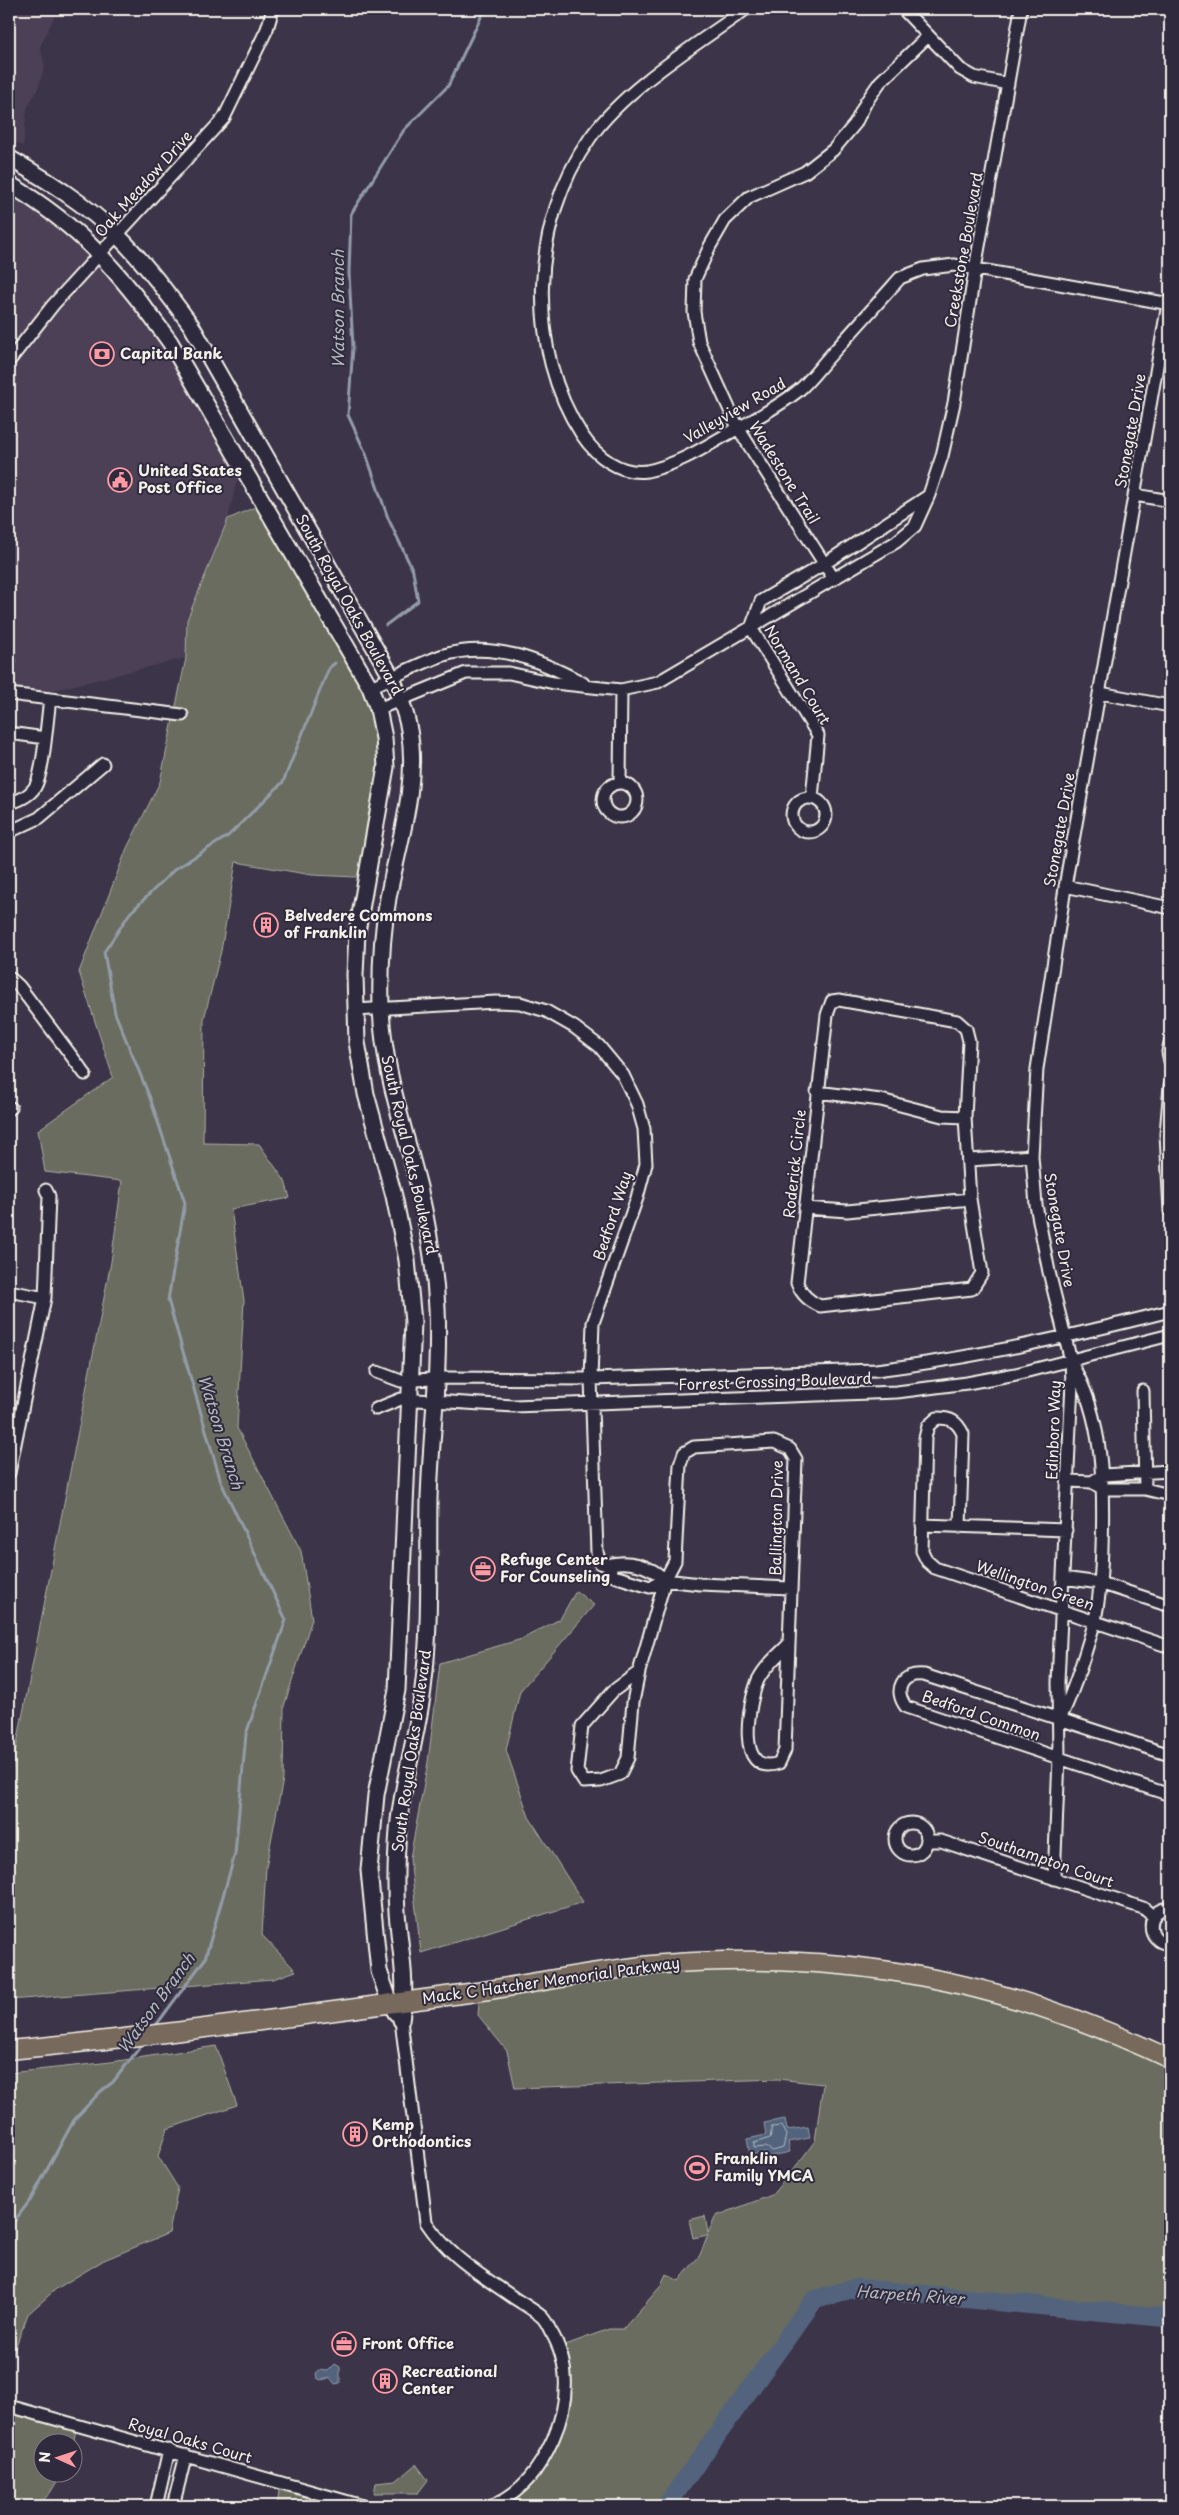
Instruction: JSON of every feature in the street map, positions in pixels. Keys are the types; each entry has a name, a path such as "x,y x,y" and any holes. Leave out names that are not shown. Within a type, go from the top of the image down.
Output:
{"main road":[{"name":"South Royal Oaks Boulevard","path":"9,158 78,203 117,235 155,276 191,325 392,678 401,699 410,732 411,768 383,934 381,1008 383,1038 391,1086 419,1188 432,1254 437,1309 428,1635 423,1690 398,1827 396,1869 397,1914 404,1968 397,2002"},
{"name":"South Royal Oaks Boulevard","path":"9,184 65,221 100,254 137,295 170,342 370,688 378,709 384,738 386,767 356,932 355,1010 357,1042 366,1094 394,1196 407,1260 413,1322 397,1690 376,1795 369,1862 372,1918 379,1971 397,2002 401,2020"},
{"name":"Mack C Hatcher Memorial Parkway","path":"9,2050 78,2044 397,2002 662,1964 773,1960 875,1968 976,1986 1072,2016 1170,2059"}],"street":[{"name":"Oak Meadow Drive","path":"9,361 52,305 224,118 267,29 273,9"},
{"name":"Valleyview Road","path":"746,9 663,69 623,102 590,138 565,182 550,230 544,273 542,315 549,359 567,412 589,445 599,456 627,471 647,470 691,455 738,428 799,390 900,278 923,269 954,266 1169,304"},
{"path":"903,9 967,73 974,77 1008,84"},
{"name":"Creekstone Boulevard","path":"378,709 458,676 487,671 509,673 554,683 621,690 658,682 896,542 915,526 929,495 942,456 954,403 975,269 1021,9"},
{"name":"Wadestone Trail","path":"834,579 738,428 699,342 694,312 695,279 710,246 725,220 749,197 806,172 833,150 855,124 866,102 880,82 928,36"},
{"name":"Stonegate Drive","path":"1070,1362 1039,1222 1032,1156 1036,1069 1065,886 1169,304"},
{"path":"751,628 761,601 824,564 929,495"},
{"path":"1136,495 1170,500"},
{"name":"Normand Court","path":"751,628 818,735 812,798"},
{"name":"Creekstone Boulevard","path":"370,688 443,656 465,650 487,649 512,653 556,669 589,687"},
{"path":"620,782 621,690"},
{"path":"1100,693 1170,706"},
{"path":"9,694 182,716"},
{"path":"9,802 22,798 35,787 39,775 50,699"},
{"path":"9,733 44,738"},
{"path":"9,832 39,818 103,764"},
{"path":"1065,886 1170,908"},
{"path":"9,977 19,986 85,1074"},
{"name":"Roderick Circle","path":"846,1000 948,1019 962,1024 969,1041 965,1117 970,1199 982,1273 972,1290 820,1306 805,1297 797,1283 817,1092 827,1015 832,1001 846,1000"},
{"name":"Bedford Way","path":"355,1010 496,1002 520,1003 546,1011 574,1027 599,1046 623,1075 637,1104 641,1119 646,1164 637,1198 593,1323 591,1379 597,1552 600,1563 607,1565 614,1576 650,1586 665,1580"},
{"path":"1170,1043 1168,1052 1170,1061"},
{"path":"1170,1086 1166,1134 1170,1211"},
{"path":"817,1092 881,1100 942,1116 965,1117"},
{"path":"969,1160 1032,1156"},
{"path":"9,1473 45,1298 48,1196 46,1190"},
{"path":"805,1208 847,1211 970,1199"},
{"path":"9,1291 45,1298"},
{"name":"Forrest Crossing Boulevard","path":"377,1372 401,1381 435,1379 591,1379 876,1370 978,1355 1064,1338 1170,1311"},
{"name":"Forrest Crossing Boulevard","path":"376,1409 401,1399 514,1406 897,1392 967,1383 1070,1362 1170,1335"},
{"name":"Edinboro Way","path":"1060,1719 1069,1700 1094,1623 1100,1583 1103,1490 1103,1475 1095,1430 1082,1380 1070,1362"},
{"name":"Edinboro Way","path":"1054,1879 1060,1719 1058,1682 1060,1608 1068,1481 1070,1362"},
{"path":"1142,1391 1146,1490"},
{"name":"Wellington Green","path":"960,1527 962,1434 958,1423 950,1418 938,1418 928,1426 925,1438 922,1550 927,1561 935,1568 1060,1608 1094,1623 1170,1647"},
{"name":"Ballington Drive","path":"665,1580 675,1561 680,1465 684,1453 694,1447 774,1442 790,1449 796,1459 790,1588"},
{"path":"1092,1482 1103,1475 1170,1471"},
{"path":"1068,1481 1092,1482 1103,1490 1146,1490 1170,1495"},
{"path":"922,1526 1066,1530"},
{"path":"607,1565 620,1561 631,1563 655,1570 665,1580 700,1584 790,1588 785,1750 779,1763 765,1765 757,1763 750,1753 750,1703 759,1678 773,1659 788,1644"},
{"name":"Wellington Green","path":"1063,1578 1100,1583 1170,1606"},
{"path":"639,1672 613,1691 582,1726 577,1771 584,1782 592,1783 607,1779 620,1774 626,1766 630,1746 632,1702 665,1580"},
{"name":"Bedford Common","path":"1170,1756 924,1675 913,1673 906,1677 900,1688 901,1700 906,1707 1170,1795"},
{"name":"Southampton Court","path":"928,1841 941,1841 1143,1908 1153,1916"},
{"path":"1170,1908 1162,1909 1153,1916 1151,1922 1152,1933 1159,1942 1170,1944"},
{"path":"401,2020 426,2222 439,2241 456,2258 543,2318 560,2347 566,2376 564,2406 555,2434 543,2461 524,2485 499,2503 490,2506"},
{"name":"Royal Oaks Court","path":"9,2406 363,2506"},
{"path":"156,2506 169,2450"},
{"path":"173,2506 186,2456"}],"shaded area":[{"path":"9,9 58,9 40,47 45,66 37,91 27,108 23,146 9,139"},
{"path":"9,184 29,196 137,295 241,463 228,519 187,620 186,658 9,701"}],"green space":[{"path":"264,503 370,687 384,738 369,862 356,877 312,875 236,862 221,951 204,1019 203,1143 259,1144 285,1181 290,1198 231,1209 244,1301 237,1428 301,1551 312,1619 284,1706 283,1779 266,1867 262,1935 296,1971 273,1979 9,2000 9,1785 111,1262 122,1181 45,1172 38,1130 113,1077 79,972 127,848 160,782 186,658 187,620 228,519"},
{"path":"576,1591 594,1605 520,1691 506,1750 529,1817 583,1902 421,1953 410,1858 428,1762 440,1663 522,1639 560,1619"},
{"path":"662,1964 921,1976 1170,2059 1170,2318 855,2288 814,2300 666,2506 490,2506 525,2485 563,2406 560,2347 609,2329 623,2329 660,2287 666,2274 679,2281 700,2255 708,2235 693,2238 689,2220 705,2216 708,2233 716,2216 772,2195 815,2141 823,2084 778,2079 515,2088 507,2051 478,2015 480,1991"},
{"path":"216,2046 237,2105 167,2129 158,2156 178,2188 169,2233 104,2260 56,2289 28,2314 9,2364 9,2073 111,2062"},
{"path":"9,2406 77,2425 76,2432 32,2432 32,2482 57,2482 50,2493 38,2506 9,2506"},
{"path":"416,2464 428,2480 418,2493 374,2493 376,2483 396,2481"},
{"path":"280,2483 363,2506 277,2506"}],"water":[{"path":"785,2119 787,2130 808,2127 810,2138 788,2142 790,2152 767,2157 766,2152 750,2155 747,2139 766,2135 764,2123"},
{"path":"335,2364 340,2367 340,2383 335,2384 330,2378 321,2380 317,2378 318,2370 328,2371"}],"waterway":[{"name":"Watson Branch","path":"386,625 418,601 413,571 388,518 366,454 348,415 353,347 349,273 351,214 404,130 448,86 482,15 490,9"},
{"name":"Watson Branch","path":"154,2028 205,1959 235,1854 246,1734 286,1620 221,1482 168,1300 185,1203 150,1098 115,1013 104,952 130,913 175,869 228,836 283,782 329,668 335,663"},
{"name":"Watson Branch","path":"9,2228 31,2199 74,2120 100,2092 113,2082 143,2043"},
{"name":"Harpeth River","path":"666,2506 814,2300 855,2288 1170,2318"}],"place":[{"name":"Capital Bank","path":"102,354"},
{"name":"United States Post Office","path":"120,480"},
{"name":"Belvedere Commons of Franklin","path":"266,925"},
{"name":"Refuge Center For Counseling","path":"483,1569"},
{"name":"Kemp Orthodontics","path":"355,2134"},
{"name":"Franklin Family YMCA","path":"697,2168"},
{"name":"Front Office","path":"344,2344"},
{"name":"Recreational Center","path":"385,2381"}]}
